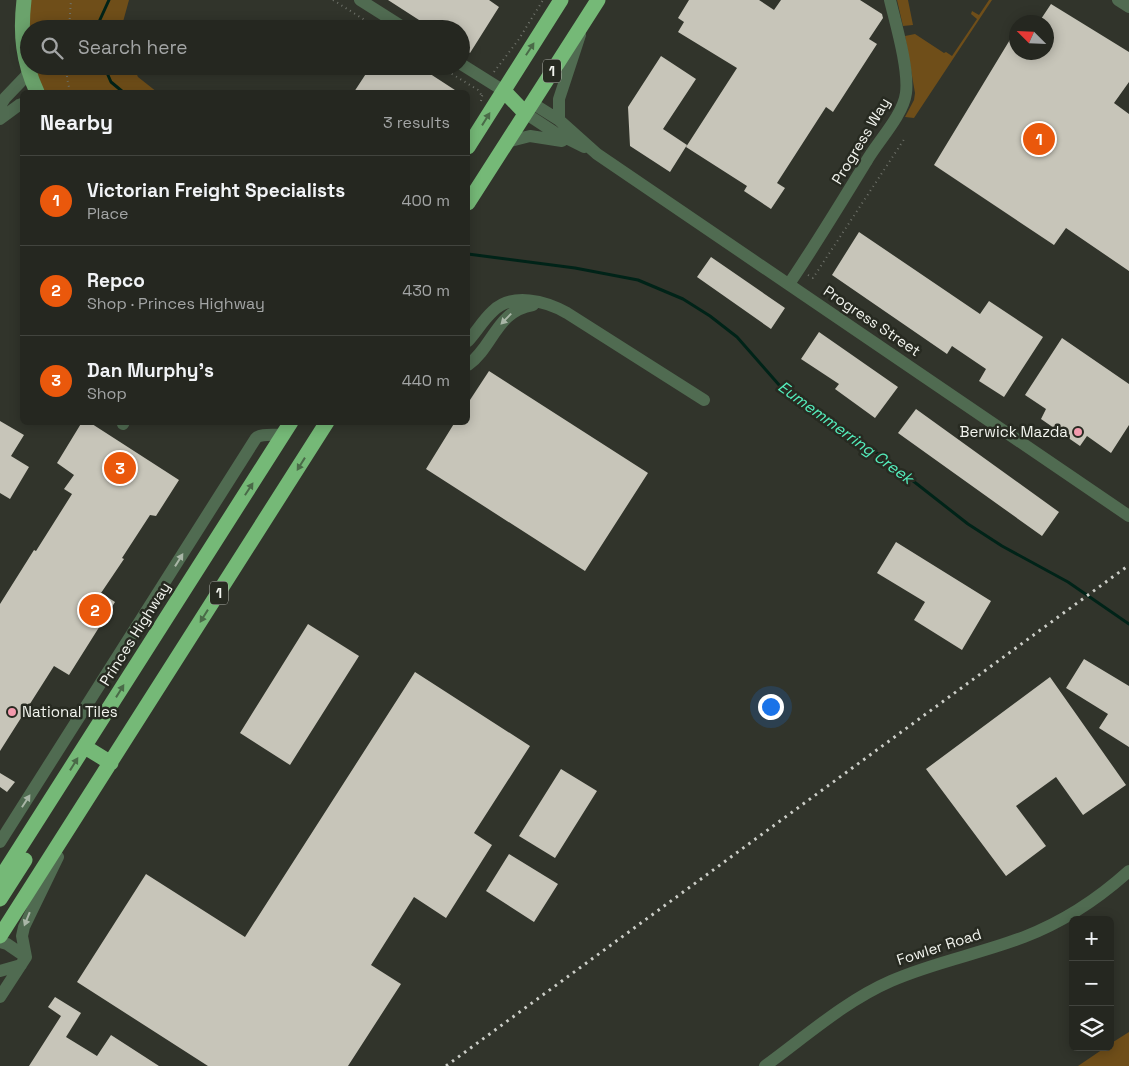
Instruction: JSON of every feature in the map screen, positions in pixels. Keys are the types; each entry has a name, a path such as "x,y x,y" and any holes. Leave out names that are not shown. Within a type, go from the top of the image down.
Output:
{"highway":[{"name":"1","path":"470,143 561,0"},
{"name":"1","path":"470,199 598,0"},
{"path":"504,91 528,108"},
{"name":"1","path":"0,936 325,425"},
{"name":"Princes Highway","path":"0,879 287,428"},
{"path":"84,747 111,763"},
{"path":"0,898 51,817 58,800 61,784"}],"main road":[{"path":"23,20 24,0"},
{"path":"28,75 36,90"}],"street":[{"path":"360,0 392,20"},
{"name":"Progress Way","path":"789,284 837,211 904,100 906,79 890,0"},
{"path":"1118,0 1129,7"},
{"path":"559,120 558,102 561,88 584,21"},
{"path":"470,70 504,91"},
{"path":"0,106 27,75"},
{"path":"0,119 20,104"},
{"name":"Progress Street","path":"528,108 559,120 597,154"},
{"name":"Progress Street","path":"528,108 554,132 597,154 1129,516"},
{"path":"506,142 537,136 579,145"},
{"path":"470,338 492,311 509,302 520,301 548,304 567,313 704,400"},
{"path":"470,363 478,357 506,317 516,311 526,306 540,305 567,313"},
{"name":"Princes Highway","path":"0,842 256,438 260,436 275,436 287,428"},
{"path":"66,738 84,747"},
{"path":"0,997 23,961 22,936 25,922 89,797"},
{"name":"Fowler Road","path":"765,1066 849,1005 876,988 924,967 1013,941 1044,929 1088,903 1129,870"},
{"path":"0,942 8,944 23,961"},
{"path":"0,949 23,961"},
{"path":"0,971 23,961"}],"path":[{"path":"70,20 71,0"},
{"path":"333,0 365,20"},
{"path":"480,103 500,63 519,39 543,0"},
{"path":"67,75 70,90"},
{"path":"454,75 478,90 482,96"},
{"path":"799,269 812,278 905,138"}],"shaded area":[{"path":"24,0 129,0 123,20 22,20"},
{"path":"897,0 908,0 913,25 903,26"},
{"path":"989,0 992,0 914,118 905,117 914,100 915,93 905,36 915,34 944,53 946,52 952,56 977,19 971,14 972,11 979,15"},
{"path":"30,75 137,75 154,90 36,90"},
{"path":"1129,1032 1129,1066 1078,1066 1100,1051 1114,1051 1114,1041"}],"building":[{"path":"388,0 489,0 499,7 470,53 470,20 419,20"},
{"path":"689,0 759,0 774,10 781,0 860,0 882,14 883,18 869,39 877,44 833,112 826,107 777,183 785,188 771,209 744,191 747,186 686,147 737,68 678,32 684,22 678,18"},
{"path":"1051,4 1129,52 1129,82 1114,103 1129,114 1129,271 1066,228 1054,245 934,165 1009,41 1009,60 1054,60 1054,15 1044,15"},
{"path":"661,56 696,79 663,129 687,145 670,172 630,146 628,107"},
{"path":"365,75 432,75 455,90 355,90"},
{"path":"859,232 980,314 989,301 1043,337 1004,397 979,381 986,369 952,346 947,354 832,275"},
{"path":"711,257 785,308 771,329 697,277"},
{"path":"819,332 898,387 875,418 835,389 839,384 801,359"},
{"path":"1062,338 1129,384 1129,425 1111,453 1087,436 1080,446 1041,419 1046,409 1025,395"},
{"path":"489,371 648,473 585,571 426,469 453,425 470,425 470,400"},
{"path":"916,409 1059,512 1042,536 898,433"},
{"path":"0,421 24,435 11,456 29,467 10,499 0,493"},
{"path":"80,425 94,425 179,480 156,516 150,515 101,593 115,602 69,675 54,666 0,751 0,604 72,494 64,489 74,475 57,463"},
{"path":"896,542 991,601 962,650 914,620 925,602 877,573"},
{"path":"308,624 359,656 290,765 240,733"},
{"path":"1084,659 1129,686 1129,747 1099,728 1108,714 1066,688"},
{"path":"415,672 530,746 474,833 492,845 446,918 414,897 371,965 401,984 348,1066 208,1066 77,982 146,874 245,937"},
{"path":"1050,677 1126,785 1083,815 1056,777 1016,806 1046,846 1006,876 926,769"},
{"path":"561,769 597,791 555,858 519,836"},
{"path":"0,773 15,782 7,792 0,787"},
{"path":"509,854 558,884 534,922 486,891"},
{"path":"55,997 81,1013 66,1037 97,1056 111,1035 159,1066 29,1066 61,1016 48,1007"}],"waterway":[{"name":"Eumemmerring Creek","path":"100,20 109,0"},
{"name":"Eumemmerring Creek","path":"108,75 111,82 121,90"},
{"name":"Eumemmerring Creek","path":"470,254 575,268 638,280 683,299 710,316 737,337 780,386 825,421 880,455 968,524 1002,546 1068,582 1129,624"}],"railway":[{"path":"446,1066 1129,565"}],"place":[{"name":"Victorian Freight Specialists","path":"1039,139"},
{"name":"Berwick Mazda","path":"1078,432"},
{"name":"Dan Murphy's","path":"120,468"},
{"name":"Repco","path":"95,610"},
{"name":"National Tiles","path":"12,712"}]}
